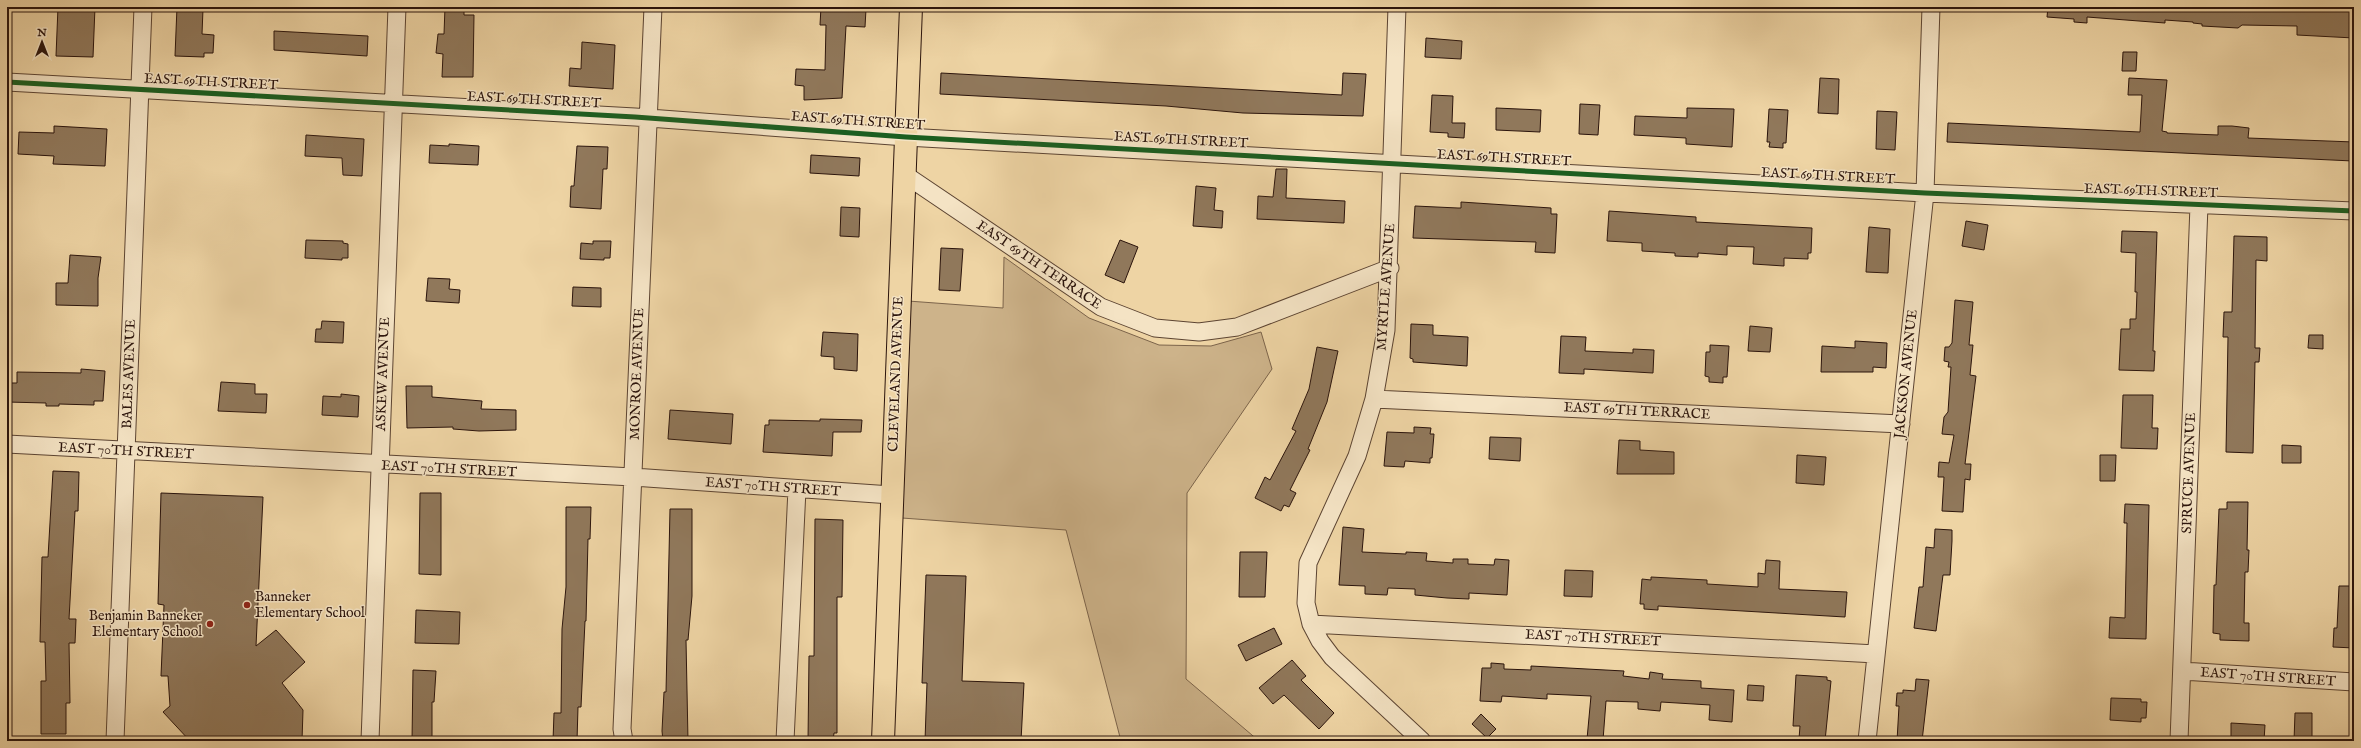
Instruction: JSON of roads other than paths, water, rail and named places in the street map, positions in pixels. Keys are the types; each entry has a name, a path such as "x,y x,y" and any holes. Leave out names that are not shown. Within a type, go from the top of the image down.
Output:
{"main road":[{"name":"CLEVELAND AVENUE","path":"883,741 891,495 911,7"}],"street":[{"name":"BALES AVENUE","path":"115,741 143,7"},
{"name":"ASKEW AVENUE","path":"370,741 379,465 398,7"},
{"name":"MONROE AVENUE","path":"624,741 633,477 653,7"},
{"name":"MYRTLE AVENUE","path":"1397,7 1391,164 1390,268 1386,330 1374,399 1357,456 1308,563 1306,603 1311,624 1320,641 1332,657 1422,741"},
{"name":"JACKSON AVENUE","path":"1867,741 1925,193 1931,7"},
{"name":"EAST 69TH STREET","path":"7,82 394,105 648,118 906,137 1391,164 1925,193 2354,211"},
{"name":"EAST 69TH TERRACE","path":"904,174 1101,307 1155,328 1199,332 1237,327 1390,268"},
{"name":"SPRUCE AVENUE","path":"2179,741 2199,205"},
{"name":"EAST 69TH TERRACE","path":"1374,399 1901,424"},
{"name":"EAST 70TH STREET","path":"7,444 379,465 633,477 891,495"},
{"path":"785,741 797,489"},
{"name":"EAST 70TH STREET","path":"1311,624 1876,654"},
{"name":"EAST 70TH STREET","path":"2182,671 2354,682"}],"place":[{"name":"Banneker Elementary School","path":"247,605"},
{"name":"Benjamin Banneker Elementary School","path":"210,624"}]}
